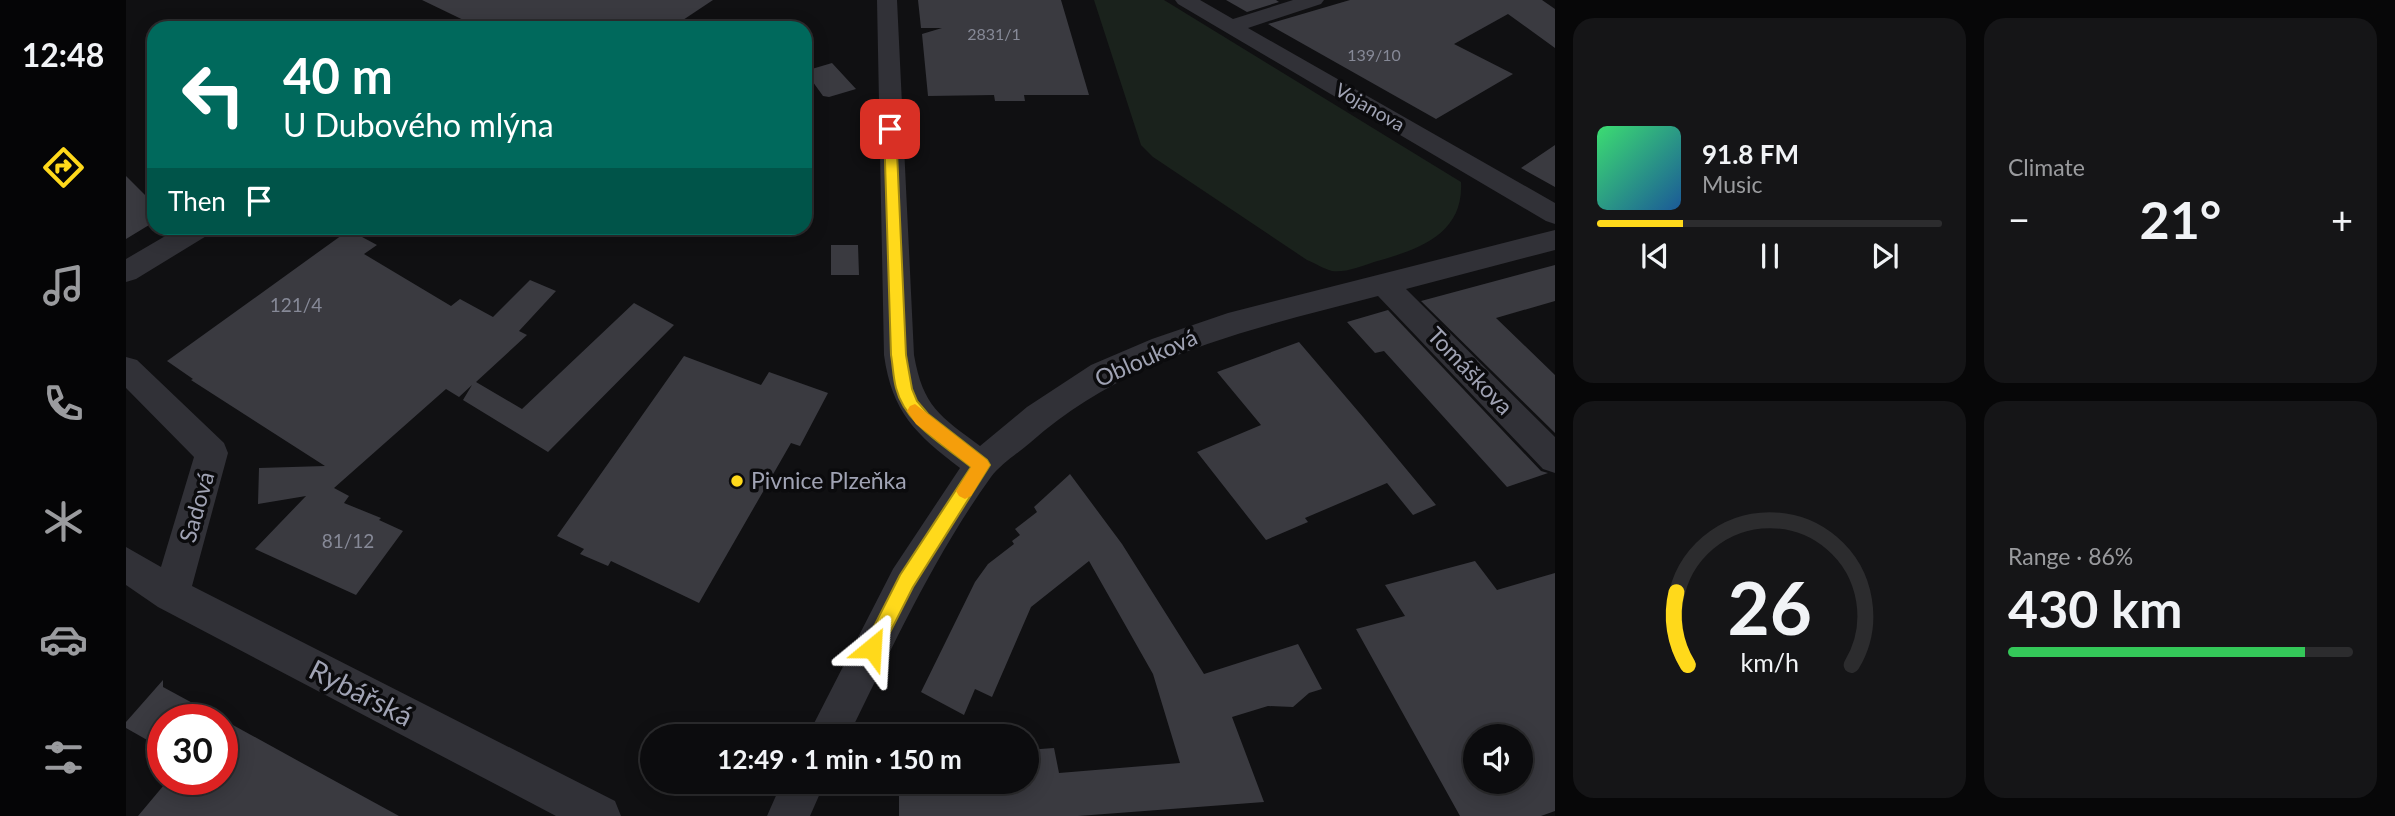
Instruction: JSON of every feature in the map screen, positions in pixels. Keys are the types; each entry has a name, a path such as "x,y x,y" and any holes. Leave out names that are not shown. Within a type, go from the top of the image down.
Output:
{"street":[{"path":"887,0 900,372 911,405 922,419 981,465"},
{"name":"Vojanova","path":"1185,0 1555,215"},
{"path":"1231,26 1314,0"},
{"path":"126,272 187,235"},
{"name":"Oblouková","path":"834,724 906,581 981,465 1038,416 1102,374 1163,347 1228,324 1555,240"},
{"name":"Tomáškova","path":"1384,284 1555,459"},
{"name":"Sadová","path":"126,369 212,453 172,595"},
{"name":"Rybářská","path":"126,564 172,595 600,816"},
{"path":"788,816 798,794"}],"shaded area":[{"path":"1094,0 1164,0 1461,182 1460,200 1455,215 1435,237 1421,245 1359,267 1332,271 1307,260 1153,157 1141,145"}],"building":[{"path":"422,0 713,0 682,21 466,21"},
{"path":"918,0 1061,0 1089,95 1024,95 1025,101 995,101 994,95 928,96 922,34 942,28 921,28"},
{"path":"1226,0 1276,0 1279,2 1247,12"},
{"path":"1350,0 1542,0 1555,9 1555,48 1508,14 1454,44 1513,74 1436,119 1268,24"},
{"path":"832,63 856,89 829,97 823,96 812,81 812,69"},
{"path":"1555,145 1555,187 1521,168"},
{"path":"126,176 147,197 147,226 126,239"},
{"path":"342,235 358,235 377,245 364,254 451,306 460,299 493,317 530,280 556,291 519,331 527,335 476,382 522,409 634,303 674,325 548,452 463,400 472,385 459,397 446,389 334,488 349,496 344,503 381,518 379,520 403,531 356,595 255,549 306,496 258,504 259,468 325,466 191,380 193,379 167,361"},
{"path":"831,245 858,245 859,275 831,275"},
{"path":"1555,265 1555,301 1496,318 1555,375 1555,433 1421,301"},
{"path":"1388,310 1541,471 1548,473 1507,487 1384,351 1375,353 1347,322"},
{"path":"1299,342 1436,505 1413,515 1387,483 1305,518 1308,522 1266,540 1197,452 1261,425 1217,372"},
{"path":"684,356 761,385 769,372 828,393 800,446 791,443 699,603 611,561 608,566 580,554 584,549 557,536"},
{"path":"1070,474 1122,544 1204,674 1298,644 1322,689 1309,693 1293,707 1268,706 1232,717 1264,802 1078,816 899,816 899,794 1039,794 1039,749 1054,748 1059,773 1180,763 1153,674 1089,561 1031,607 992,697 975,689 964,715 921,692 975,582 988,564 1014,544 1012,541 1020,535 1015,529 1037,512 1034,507"},
{"path":"1475,561 1497,590 1555,573 1555,811 1541,816 1460,816 1356,629 1405,616 1385,585"},
{"path":"163,680 163,687 194,704 147,704 147,740 126,728 126,722"},
{"path":"238,728 399,816 138,816 156,795 238,795"}],"slow traffic":[{"path":"915,411 981,465 965,491"}],"place":[{"name":"Pivnice Plzeňka","path":"737,481"}],"route":[{"path":"872,648 906,581 981,465 922,419 911,405 904,389 899,355 890,129"}]}
